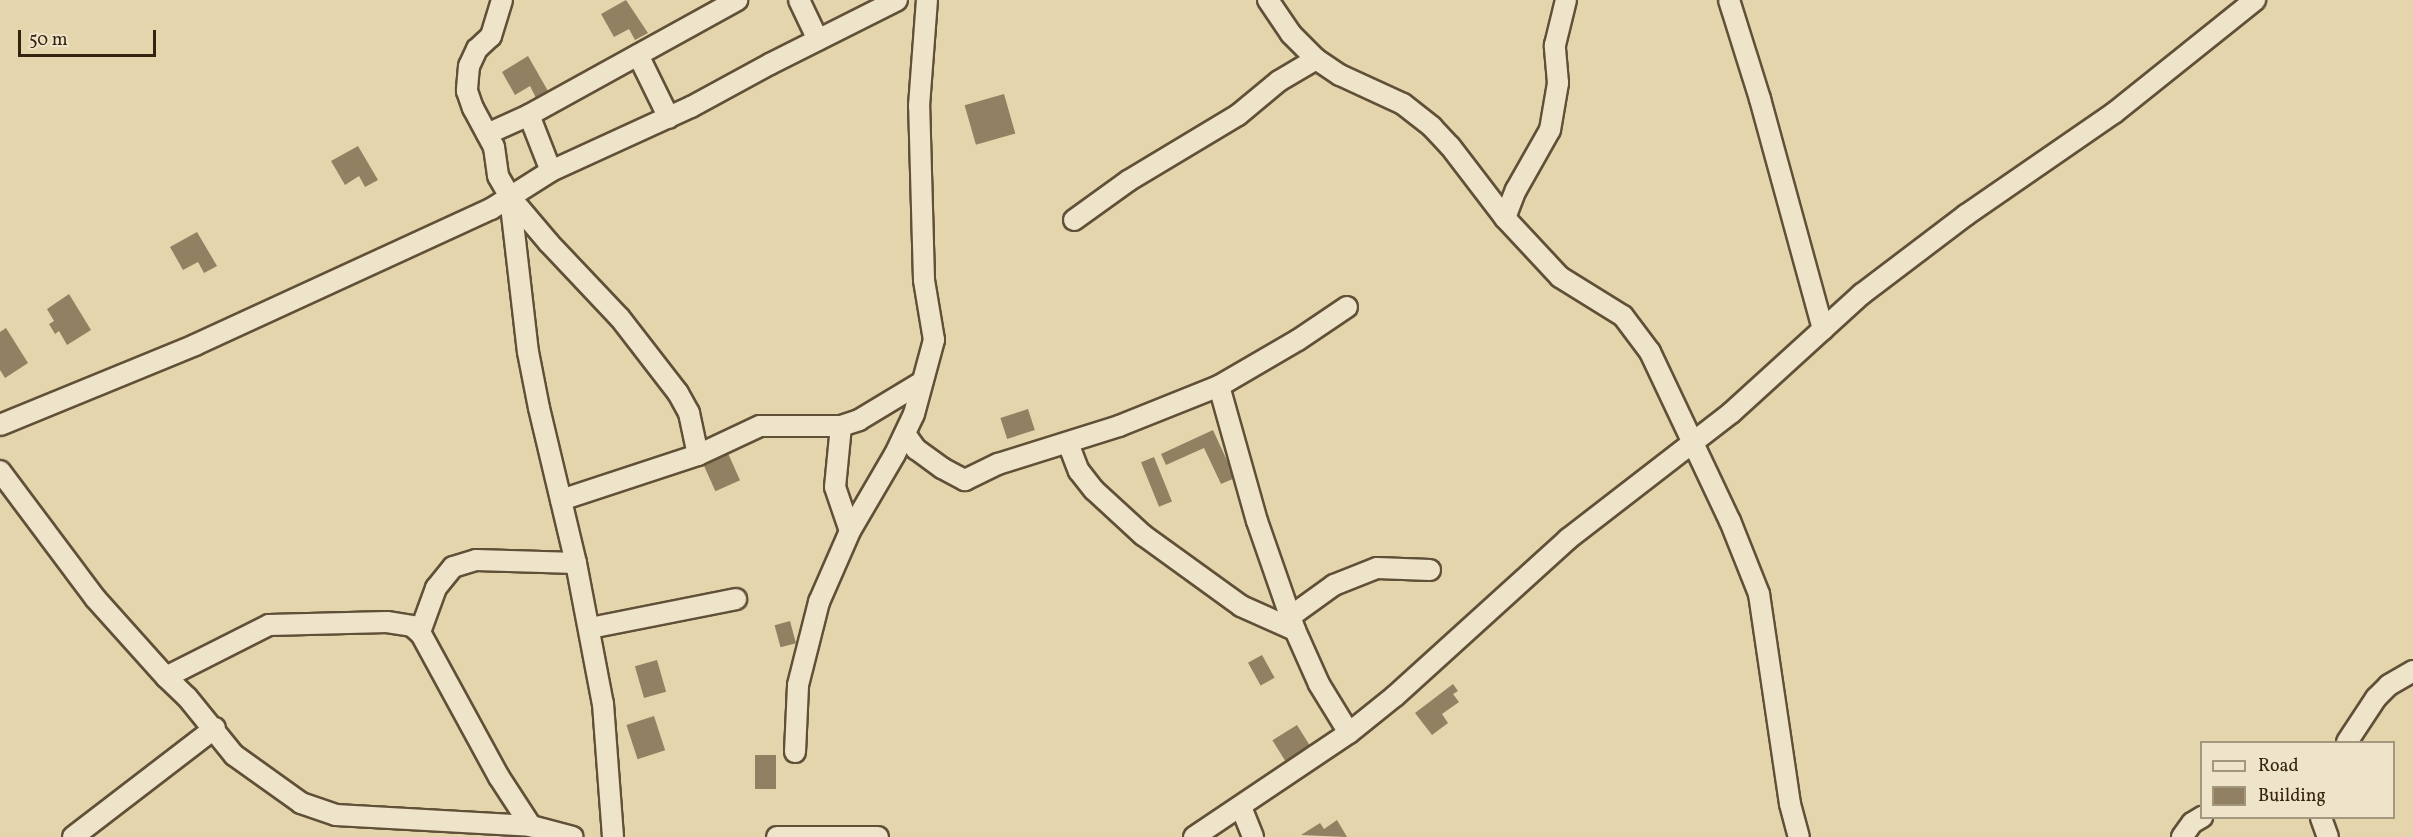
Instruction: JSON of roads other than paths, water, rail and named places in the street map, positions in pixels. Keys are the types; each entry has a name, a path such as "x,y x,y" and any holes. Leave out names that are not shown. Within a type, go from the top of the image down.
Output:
{"street":[{"path":"502,0 491,36 477,49 469,66 467,91 494,147 498,176 510,197 549,243 620,318 678,393 688,413 698,455"},
{"path":"487,134 529,115 736,0"},
{"path":"799,0 818,40"},
{"path":"0,425 195,345 491,209 551,171 669,118 897,0"},
{"path":"795,752 798,685 819,602 850,531 914,414 934,340 924,280 919,105 927,0"},
{"path":"1268,0 1291,34 1316,59 1340,75 1415,112 1450,146 1505,218 1560,277 1623,316 1637,332 1665,382 1693,442 1743,550 1759,594 1790,804 1799,837"},
{"path":"1505,218 1516,190 1550,130 1558,83 1556,45 1566,0"},
{"path":"1729,0 1760,99 1823,330"},
{"path":"1194,837 1349,733 1395,696 1569,539 1731,413 1888,272 2114,113 2255,0"},
{"path":"638,55 669,118"},
{"path":"1074,220 1128,181 1238,115 1279,81 1316,59"},
{"path":"529,115 551,171"},
{"path":"510,197 528,352 590,628 603,704 613,837"},
{"path":"905,434 916,449 942,468 965,480 998,464 1068,444 1219,386 1298,340 1347,307"},
{"path":"561,500 698,455 759,426 841,426 859,420 922,382"},
{"path":"1219,386 1257,521 1293,623 1319,684 1349,733"},
{"path":"841,426 835,487 850,531"},
{"path":"1068,444 1079,471 1120,517 1226,597 1293,623"},
{"path":"0,471 95,598 166,677 188,697 234,754 301,803 336,815 531,826 573,837"},
{"path":"420,632 436,588 453,567 476,560 576,563"},
{"path":"1293,623 1334,585 1377,568 1430,570"},
{"path":"590,628 736,599"},
{"path":"166,677 270,625 387,622 406,624 420,632 499,777 531,826"},
{"path":"2348,741 2376,698 2389,685 2413,671"},
{"path":"74,837 214,728"},
{"path":"1241,807 1253,837"},
{"path":"2182,837 2192,823 2200,818"},
{"path":"2320,819 2328,837"},
{"path":"777,837 875,837"}]}
